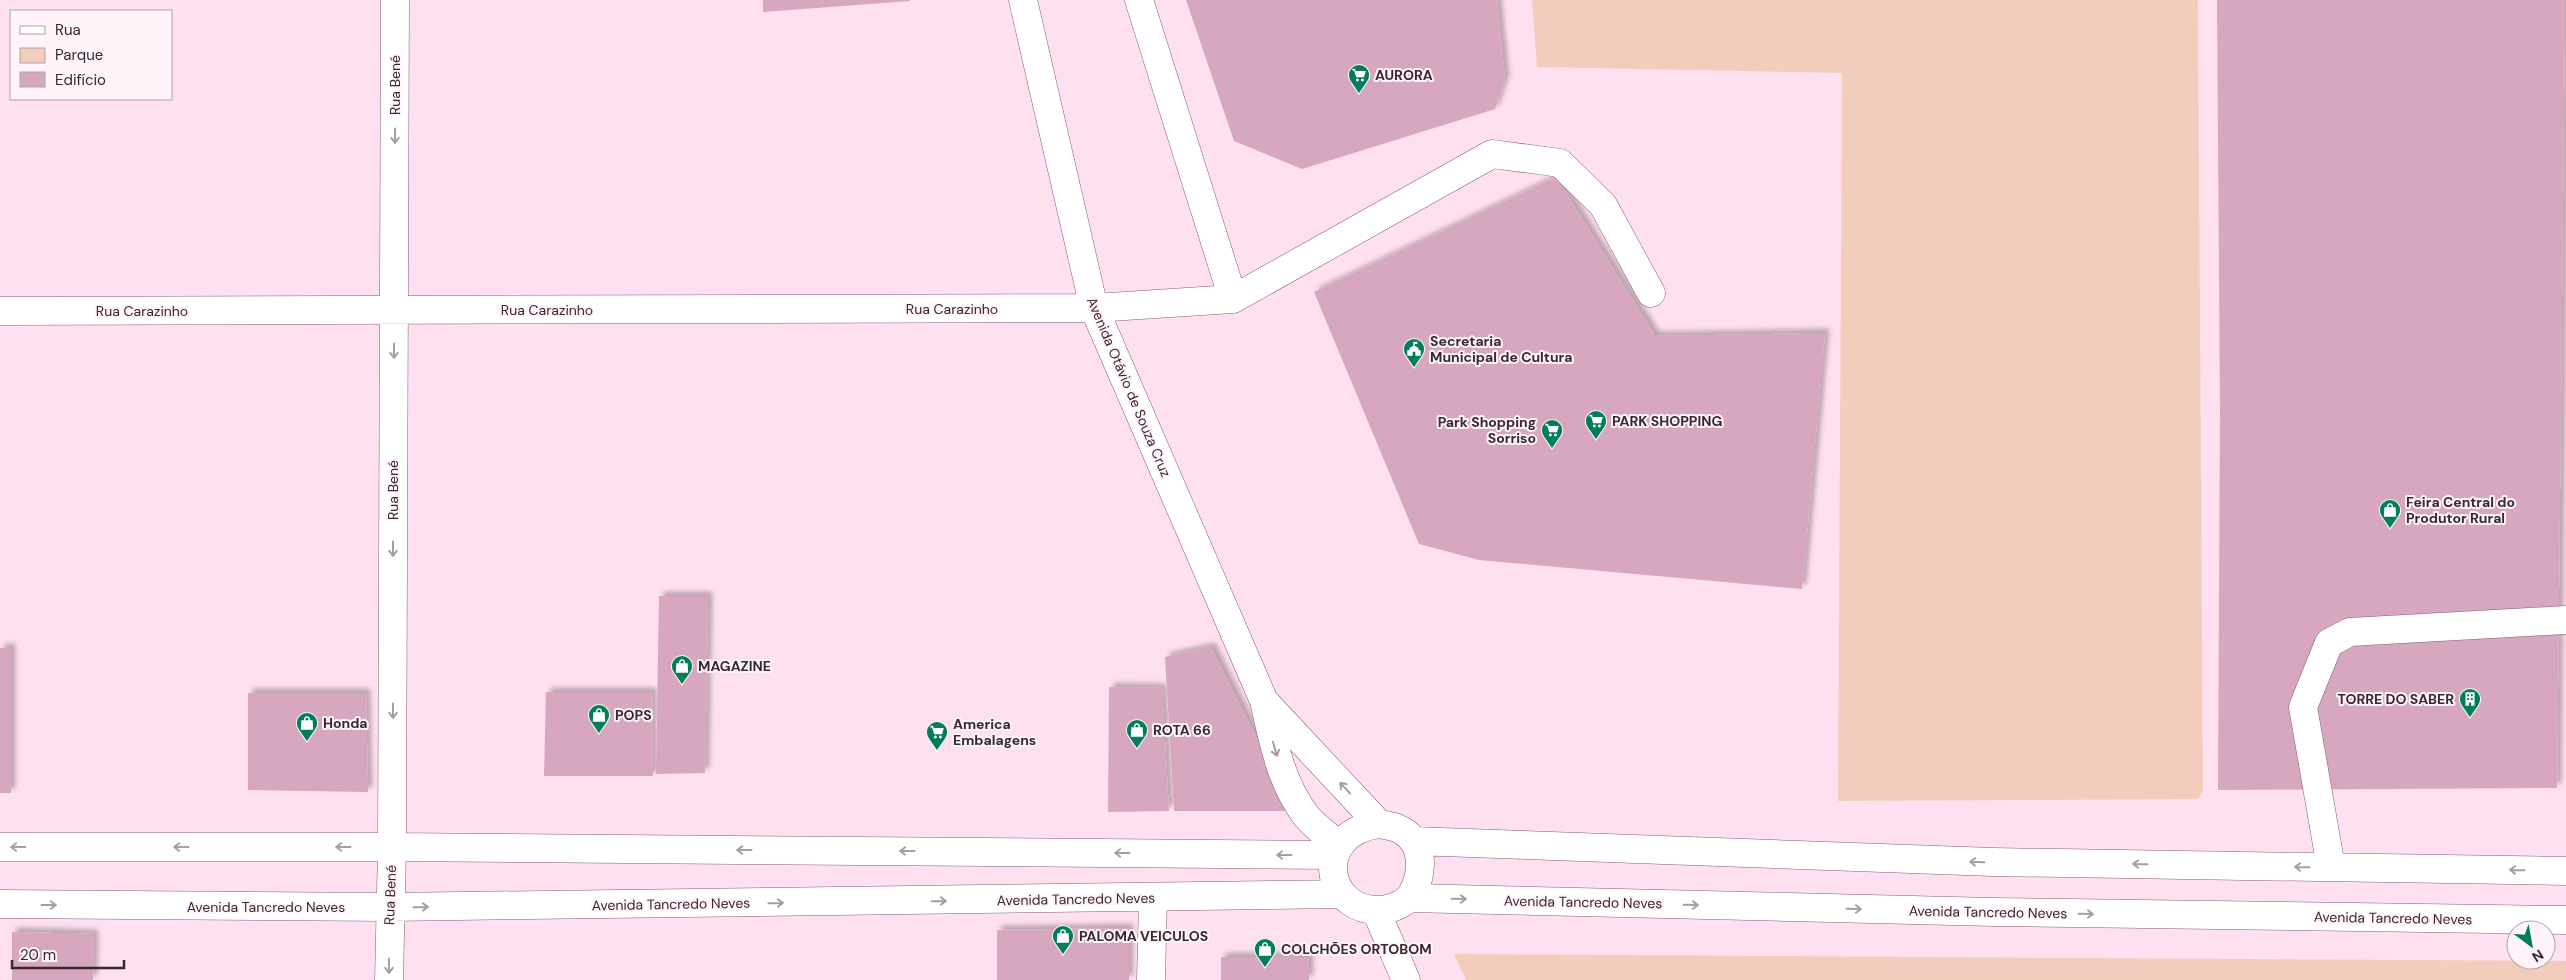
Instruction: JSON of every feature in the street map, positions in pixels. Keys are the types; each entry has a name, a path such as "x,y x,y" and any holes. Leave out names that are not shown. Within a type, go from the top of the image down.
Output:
{"street":[{"name":"Rua Bené","path":"389,980 389,908 392,847 396,0"},
{"name":"Avenida Otávio de Souza Cruz","path":"1023,0 1094,308 1264,701 1275,751 1290,789 1308,818 1336,850"},
{"path":"1139,0 1233,299 1492,154 1560,163 1603,205 1651,293"},
{"name":"Rua Carazinho","path":"0,312 1094,308 1233,299"},
{"path":"2330,867 2303,707 2329,643 2350,632 2566,620"},
{"name":"Avenida Otávio de Souza Cruz","path":"1264,701 1379,824"},
{"path":"1379,824 1398,828 1413,841 1421,859 1420,879 1410,898 1395,908 1376,911 1357,907 1341,894 1334,876 1336,850 1350,833 1364,826 1379,824"},
{"path":"1413,841 1993,862 2566,871"},
{"path":"0,847 1336,850"},
{"name":"Avenida Tancredo Neves","path":"0,904 389,908 1341,894"},
{"path":"1151,980 1153,898"},
{"name":"Avenida Tancredo Neves","path":"1410,898 1994,912 2566,920"},
{"path":"1376,911 1406,980"}],"green space":[{"path":"1532,0 2198,0 2203,791 2198,799 1838,801 1842,73 1537,67"},
{"path":"1454,954 2506,961 2506,970 2556,970 2556,961 2566,961 2566,980 1466,980"}],"building":[{"path":"763,0 910,0 910,1 763,12"},
{"name":"AURORA","path":"1186,0 1497,0 1505,79 1495,109 1302,169 1234,141"},
{"path":"2217,0 2565,0 2557,788 2218,790 2220,411"},
{"name":"PARK SHOPPING","path":"1556,177 1655,336 1825,333 1802,589 1479,560 1419,544 1314,292"},
{"name":"MAGAZINE","path":"659,596 708,596 705,773 656,774"},
{"path":"1211,647 1293,811 1174,811 1165,657"},
{"path":"0,648 11,648 11,793 0,793"},
{"name":"ROTA 66","path":"1109,687 1162,688 1169,811 1108,812"},
{"name":"POPS","path":"546,692 652,692 653,776 544,776"},
{"name":"Honda","path":"248,693 366,693 368,792 248,790"},
{"name":"PALOMA VEICULOS","path":"1129,928 1129,980 997,980 997,930"},
{"path":"12,932 94,934 93,980 12,980"},
{"name":"COLCHÕES ORTOBOM","path":"1221,957 1309,957 1309,980 1221,980"}],"place":[{"name":"AURORA","path":"1359,94"},
{"name":"Secretaria Municipal de Cultura","path":"1414,368"},
{"name":"PARK SHOPPING","path":"1596,440"},
{"name":"Park Shopping Sorriso","path":"1552,449"},
{"name":"Feira Central do Produtor Rural","path":"2390,529"},
{"name":"MAGAZINE","path":"682,685"},
{"name":"TORRE DO SABER","path":"2470,718"},
{"name":"POPS","path":"599,734"},
{"name":"Honda","path":"307,742"},
{"name":"ROTA 66","path":"1137,749"},
{"name":"America Embalagens","path":"937,751"},
{"name":"PALOMA VEICULOS","path":"1063,955"},
{"name":"COLCHÕES ORTOBOM","path":"1265,968"}]}
